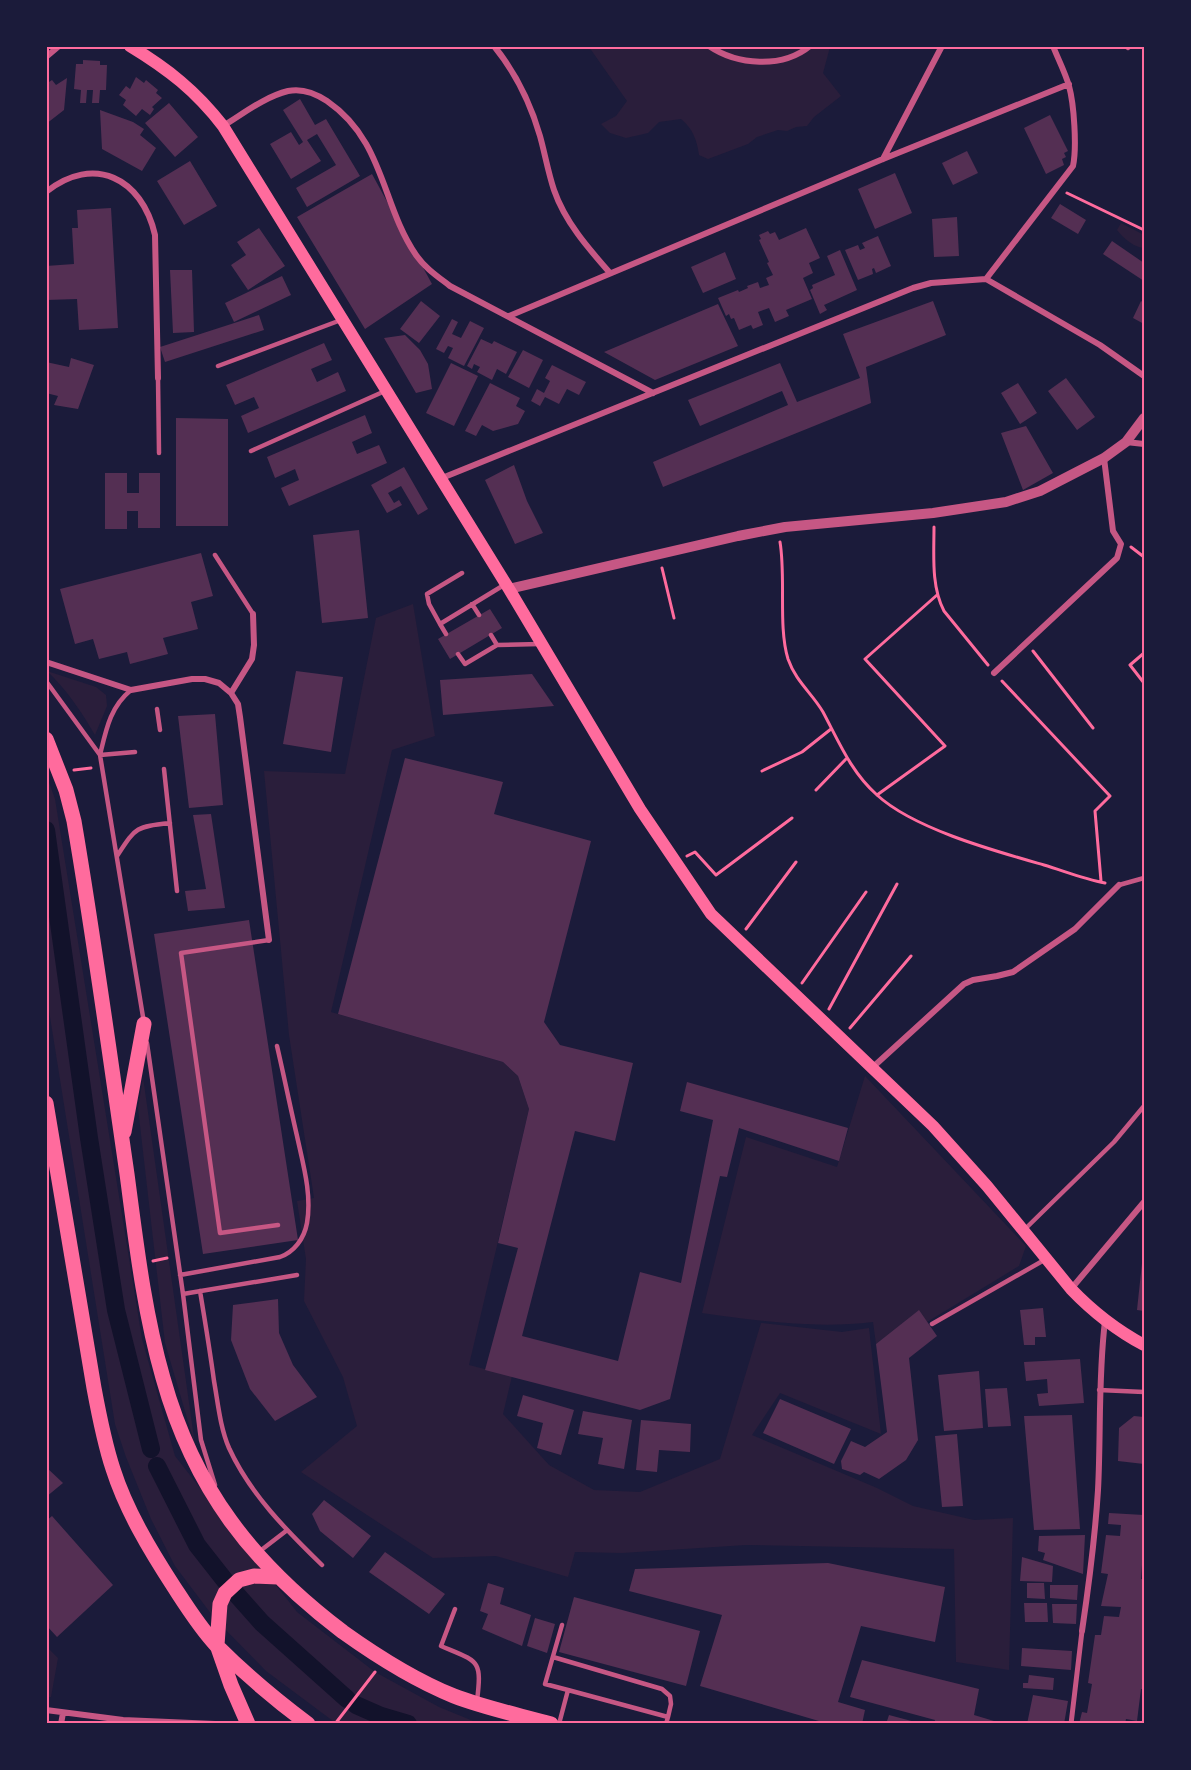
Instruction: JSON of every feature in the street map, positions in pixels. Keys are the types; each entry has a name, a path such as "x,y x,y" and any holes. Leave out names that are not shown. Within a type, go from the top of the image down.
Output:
{"main road":[{"path":"130,46 173,74 192,90 223,126 508,586 601,746 711,914 933,1126 1024,1230 1071,1289 1105,1321 1144,1345"},
{"path":"46,739 60,772 74,821 140,1263 155,1346 171,1402 198,1469 222,1510 255,1554 325,1618 384,1661 455,1696 550,1724"},
{"path":"122,1144 144,1024"},
{"path":"46,1103 94,1388 113,1471 156,1560 191,1614 217,1645 252,1679 308,1724"},
{"path":"248,1724 217,1645 220,1604 225,1593 239,1580 254,1576 278,1577"}],"street":[{"path":"46,57 59,46"},
{"path":"494,46 514,76 527,102 539,133 554,190 565,215 578,235 610,273"},
{"path":"709,46 731,57 767,62 784,60 802,53 810,46"},
{"path":"884,159 942,46"},
{"path":"986,279 1073,166 1075,153 1069,84 1053,46"},
{"path":"509,316 1069,84"},
{"path":"223,126 259,104 290,91 311,92 322,98 335,107 364,140 376,161 405,234 416,254 430,272 450,286 653,393"},
{"path":"46,192 72,176 99,174 124,184 136,193 144,204 155,235 158,378"},
{"path":"442,478 913,288 931,283 986,279 1089,339 1144,376"},
{"path":"508,586 778,529 933,513 1006,502 1040,490 1104,458 1126,442 1144,418"},
{"path":"1126,442 1144,444"},
{"path":"994,673 1117,558 1121,544 1113,531 1104,458"},
{"path":"231,693 252,659 253,614"},
{"path":"46,662 131,690 192,679 206,679 219,683 231,693 238,704 240,717 269,940"},
{"path":"873,1068 964,984 1013,972 1075,928 1119,885"},
{"path":"1071,1289 1144,1202"},
{"path":"1071,1724 1093,1556 1097,1500 1099,1390 1105,1321"},
{"path":"46,1710 123,1720 215,1724"},
{"path":"61,1724 63,1713"}],"lane":[{"path":"219,366 343,319"},
{"path":"158,378 159,453"},
{"path":"250,451 388,390"},
{"path":"215,555 253,614"},
{"path":"447,634 429,604 427,594 462,573"},
{"path":"440,624 472,604 508,586"},
{"path":"472,604 479,615"},
{"path":"491,635 497,645"},
{"path":"458,654 465,664 497,645 542,644"},
{"path":"46,681 100,756"},
{"path":"131,690 123,697 111,715 100,756 144,1024 183,1294 201,1440 222,1510"},
{"path":"157,709 160,730"},
{"path":"100,756 135,752"},
{"path":"164,769 177,891"},
{"path":"117,856 134,832 143,826 170,823"},
{"path":"1119,885 1144,878"},
{"path":"269,940 181,952 220,1233 278,1225"},
{"path":"180,1275 280,1257 290,1253 307,1226 309,1209 307,1180 277,1046"},
{"path":"1024,1230 1114,1142 1144,1106"},
{"path":"932,1324 1046,1259"},
{"path":"183,1294 297,1275"},
{"path":"200,1291 220,1415 229,1447 242,1472 286,1531 322,1565"},
{"path":"1099,1390 1144,1392"},
{"path":"255,1554 286,1531"},
{"path":"455,1609 441,1646 469,1658 477,1665 480,1674 477,1703"},
{"path":"562,1625 545,1684 668,1717"},
{"path":"553,1657 662,1689 669,1696 671,1704 666,1724"},
{"path":"559,1724 568,1689"}],"path":[{"path":"1057,188 1144,230"},
{"path":"778,529 781,549 784,638 788,659 801,686 822,710 846,759 877,795 905,816 958,837 1009,855 1101,882 1119,885"},
{"path":"1121,544 1134,547 1144,557"},
{"path":"659,554 674,618"},
{"path":"877,795 945,746 865,658 937,595"},
{"path":"1027,643 1093,728"},
{"path":"1144,653 1130,665 1144,683"},
{"path":"762,771 802,752 831,729"},
{"path":"816,790 846,759"},
{"path":"60,772 102,767"},
{"path":"1101,882 1095,811 1110,796"},
{"path":"675,862 695,852 716,875 792,818"},
{"path":"738,940 796,862"},
{"path":"822,1021 897,884"},
{"path":"794,994 866,892"},
{"path":"841,1038 911,956"},
{"path":"140,1263 177,1256"},
{"path":"335,1724 384,1661"}],"shaded area":[{"path":"589,47 830,47 823,73 841,96 814,117 807,126 787,131 778,130 757,137 748,144 708,159 699,155 694,135 681,119 659,122 648,133 626,138 610,133 601,124 616,116 627,101"},
{"path":"1121,223 1144,235 1144,248 1133,244 1117,230"},
{"path":"413,604 435,736 392,750 331,1012 503,1062 518,1076 529,1109 469,1365 512,1376 503,1414 549,1465 594,1490 640,1492 720,1459 761,1323 842,1332 869,1328 881,1434 780,1393 752,1435 877,1488 913,1506 974,1520 1013,1518 1009,1670 956,1662 954,1549 746,1545 622,1553 575,1552 568,1577 496,1556 433,1558 301,1472 357,1426 343,1377 304,1301 306,1259 297,1201 314,1198 289,1035 264,771 345,774 376,618"},
{"path":"47,671 96,687 106,695 107,706 95,735 73,701"},
{"path":"46,774 55,799 142,1339 175,1456 297,1612 375,1672 439,1707 478,1723 337,1724 266,1671 215,1619 175,1566 151,1519 115,1424 47,998"},
{"path":"865,1076 1026,1246 1019,1266 927,1322 918,1311 876,1344 873,1322 809,1324 702,1313 746,1137 837,1167"},
{"path":"143,1077 195,1445 165,1343 138,1108"},
{"path":"47,1647 58,1658 51,1697 47,1697"}],"building":[{"path":"83,60 100,61 100,65 107,65 106,90 100,90 99,103 92,103 93,90 87,90 86,103 80,103 81,90 74,89 76,64 83,64"},
{"path":"136,77 144,83 146,80 158,90 156,93 162,98 152,107 154,109 150,115 142,109 136,116 123,105 126,100 119,95 126,86 130,89"},
{"path":"67,78 64,110 46,124 46,84 52,80 56,85"},
{"path":"300,99 315,125 326,119 360,176 307,207 296,188 336,165 317,134 307,140 321,161 291,179 270,144 291,132 299,145 303,142 283,110"},
{"path":"169,103 198,137 175,157 145,123"},
{"path":"100,110 133,122 144,129 140,135 156,148 142,171 102,149"},
{"path":"1050,115 1068,151 1064,153 1066,157 1062,159 1064,165 1046,174 1024,128"},
{"path":"967,151 978,173 953,185 942,163"},
{"path":"190,161 217,206 184,225 157,181"},
{"path":"895,173 912,213 875,229 858,189"},
{"path":"372,174 432,284 365,329 297,217"},
{"path":"1060,204 1086,220 1078,234 1051,218"},
{"path":"111,208 118,328 79,330 77,299 46,300 46,266 74,264 72,228 78,228 77,210"},
{"path":"957,217 959,256 934,257 932,219"},
{"path":"259,228 285,266 248,290 231,265 246,255 237,242"},
{"path":"806,228 820,258 809,263 813,273 803,278 812,299 786,310 789,316 775,322 769,308 758,312 763,325 753,329 751,325 739,330 734,318 731,319 729,314 726,316 718,298 738,290 739,292 758,282 760,288 769,285 766,278 773,275 759,235 768,231 770,234 775,232 779,240"},
{"path":"878,236 891,266 876,273 874,268 872,269 873,274 858,280 845,250 858,245 860,250 865,248 862,243"},
{"path":"1112,241 1144,263 1144,281 1103,254"},
{"path":"840,250 857,290 824,305 827,310 820,314 810,290 813,288 812,285 835,275 827,256"},
{"path":"725,252 736,279 703,293 691,267"},
{"path":"170,270 192,270 194,332 173,333"},
{"path":"282,276 291,295 234,322 225,303"},
{"path":"421,301 440,316 419,343 400,329"},
{"path":"933,301 946,335 866,367 871,403 663,487 653,462 788,405 782,391 700,426 688,400 780,363 797,402 860,378 843,334"},
{"path":"1141,301 1144,303 1144,324 1133,318"},
{"path":"718,304 738,346 655,380 604,352"},
{"path":"259,315 264,330 165,362 160,347"},
{"path":"452,319 458,322 452,334 461,338 470,321 484,328 464,366 448,358 453,348 448,346 444,353 436,349"},
{"path":"405,335 420,350 428,364 432,389 416,393 384,338"},
{"path":"481,339 492,344 494,341 517,352 506,374 497,369 492,380 477,372 480,367 474,364 472,369 467,366"},
{"path":"324,343 332,360 311,369 317,382 338,372 346,391 248,433 241,416 259,408 254,397 235,405 226,385"},
{"path":"523,350 543,360 529,388 508,377"},
{"path":"71,358 94,365 78,409 54,405 58,396 46,393 46,362 69,367"},
{"path":"451,363 478,376 454,426 426,413"},
{"path":"552,365 586,382 579,395 567,389 559,404 545,397 540,406 531,401 537,389 544,393 550,381 545,378"},
{"path":"1066,378 1095,417 1077,430 1048,391"},
{"path":"490,383 520,398 516,406 525,411 518,424 493,431 482,425 476,436 465,431"},
{"path":"1018,383 1037,413 1020,424 1001,393"},
{"path":"365,415 372,433 352,442 357,454 379,445 387,463 289,506 281,488 299,480 295,469 275,478 267,457"},
{"path":"176,418 228,419 228,526 176,526"},
{"path":"1026,426 1053,473 1023,490 1001,433"},
{"path":"514,465 527,501 543,533 515,544 485,480"},
{"path":"404,467 428,509 418,515 401,486 388,493 394,503 399,500 402,505 387,513 371,485"},
{"path":"105,473 127,473 127,493 139,493 139,473 160,473 160,528 138,528 138,511 127,511 127,529 105,529"},
{"path":"359,530 368,618 322,623 313,535"},
{"path":"201,553 213,596 191,602 198,629 163,638 168,654 130,664 127,652 99,659 93,639 75,644 60,589"},
{"path":"490,609 502,628 450,659 438,639"},
{"path":"296,671 343,677 331,752 283,744"},
{"path":"532,674 554,706 443,715 440,680"},
{"path":"215,714 223,805 189,808 178,716"},
{"path":"405,758 503,782 494,814 591,841 544,1022 560,1045 633,1063 615,1141 575,1131 522,1336 618,1361 640,1272 681,1283 713,1120 680,1111 687,1082 848,1128 839,1161 739,1128 727,1177 720,1176 670,1399 640,1410 485,1370 518,1248 498,1243 529,1109 518,1076 503,1062 338,1014"},
{"path":"211,814 225,908 188,911 185,891 206,889 193,815"},
{"path":"249,920 298,1240 203,1254 154,934"},
{"path":"1142,1263 1144,1263 1144,1311 1137,1310"},
{"path":"278,1299 279,1333 293,1365 317,1397 275,1421 250,1389 231,1340 233,1305"},
{"path":"1043,1308 1046,1337 1035,1337 1035,1345 1024,1345 1020,1310"},
{"path":"919,1310 937,1336 909,1358 918,1440 906,1460 879,1479 864,1472 860,1475 842,1469 841,1461 851,1441 865,1447 887,1432 876,1344"},
{"path":"1080,1359 1084,1403 1039,1406 1037,1394 1048,1393 1047,1379 1026,1381 1024,1362"},
{"path":"979,1371 983,1428 944,1431 938,1375"},
{"path":"1007,1388 1011,1426 988,1427 985,1389"},
{"path":"523,1395 574,1410 561,1455 537,1448 543,1423 517,1416"},
{"path":"780,1399 851,1429 834,1464 763,1433"},
{"path":"583,1411 632,1420 624,1469 598,1464 603,1438 578,1434"},
{"path":"1072,1415 1080,1529 1034,1530 1024,1416"},
{"path":"1134,1416 1144,1417 1144,1464 1118,1461 1119,1428"},
{"path":"641,1420 691,1424 690,1452 659,1450 657,1472 636,1470"},
{"path":"957,1434 963,1506 942,1507 935,1436"},
{"path":"46,1467 63,1483 46,1497"},
{"path":"324,1500 371,1536 353,1558 320,1531 312,1514"},
{"path":"1109,1513 1144,1515 1144,1565 1142,1565 1141,1579 1144,1579 1144,1689 1141,1689 1137,1721 1126,1719 1125,1724 1079,1724 1082,1712 1087,1713 1092,1684 1088,1683 1095,1635 1101,1635 1104,1616 1119,1617 1121,1607 1101,1606 1108,1574 1101,1573 1106,1535 1120,1536 1121,1525 1108,1524"},
{"path":"52,1516 113,1585 57,1637 46,1625 46,1521"},
{"path":"1085,1535 1083,1574 1043,1560 1045,1553 1038,1551 1039,1536"},
{"path":"385,1552 445,1594 429,1614 369,1572"},
{"path":"1022,1557 1053,1566 1052,1582 1020,1581"},
{"path":"828,1563 945,1587 935,1642 861,1626 838,1702 865,1710 862,1724 829,1724 700,1686 722,1615 629,1591 635,1569"},
{"path":"488,1583 504,1588 500,1604 531,1615 522,1646 482,1629 488,1614 480,1611"},
{"path":"1027,1583 1044,1583 1045,1599 1027,1598"},
{"path":"1050,1585 1078,1585 1077,1600 1050,1598"},
{"path":"574,1597 700,1631 686,1686 559,1652"},
{"path":"1024,1603 1047,1603 1048,1622 1025,1622"},
{"path":"1052,1604 1077,1604 1076,1624 1053,1623"},
{"path":"535,1618 555,1624 547,1653 527,1646"},
{"path":"1022,1648 1072,1651 1071,1670 1021,1666"},
{"path":"862,1660 979,1689 974,1715 1004,1724 934,1724 935,1720 850,1697"},
{"path":"1029,1675 1054,1678 1053,1690 1023,1688 1023,1683 1028,1683"},
{"path":"1033,1695 1068,1701 1064,1724 1027,1724"},
{"path":"889,1715 919,1723 919,1724 886,1724"}],"waterway":[{"path":"46,830 89,1138 116,1310 151,1449"},
{"path":"157,1466 197,1545 230,1587 262,1623 347,1699"},
{"path":"356,1705 408,1724"}]}
